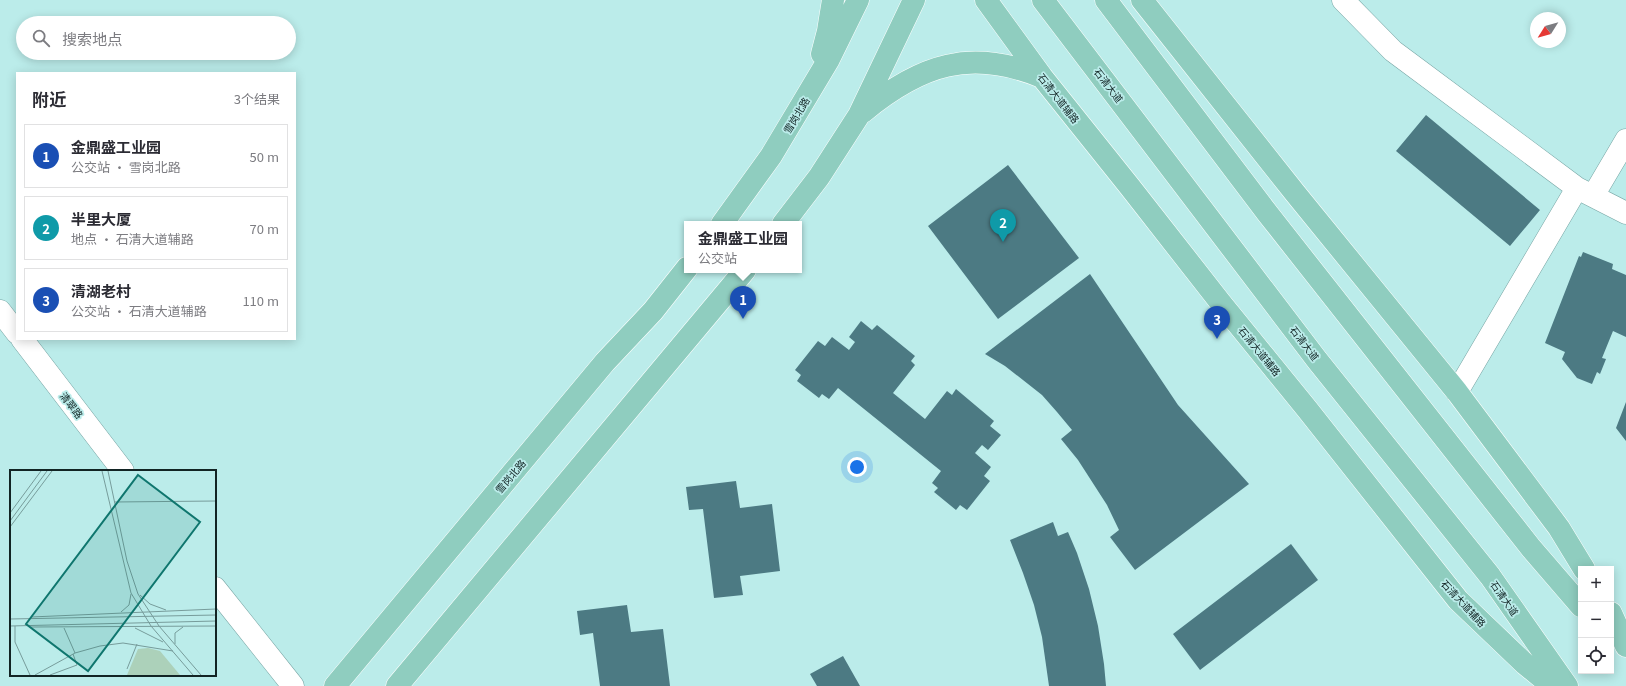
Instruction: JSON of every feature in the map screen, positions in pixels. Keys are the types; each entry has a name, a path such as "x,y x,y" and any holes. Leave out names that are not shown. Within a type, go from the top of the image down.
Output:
{"main road":[{"path":"814,85 828,31 833,0"},
{"name":"雪岗北路","path":"724,221 771,156 814,85 829,59 858,0"},
{"path":"785,221 819,177 859,115 914,0"},
{"name":"石清大道辅路","path":"986,0 1042,77 1458,600 1526,664 1552,686"},
{"name":"石清大道","path":"1043,0 1232,246 1317,360 1490,576 1567,686"},
{"path":"1106,0 1268,214 1531,548 1578,603"},
{"path":"1142,0 1294,193 1457,392 1559,528 1582,566"},
{"path":"859,115 882,96 904,83 930,70 950,64 978,62 1000,64 1022,69 1042,77"},
{"name":"雪岗北路","path":"335,686 605,362 653,311 684,272"},
{"path":"397,686 743,273"},
{"path":"1614,620 1626,646"},
{"path":"1614,645 1626,659"}],"street":[{"path":"1343,0 1393,51 1585,192 1626,213"},
{"path":"1457,392 1585,192 1626,140"},
{"path":"0,311 16,332"},
{"name":"清翠路","path":"23,340 122,470"},
{"path":"216,589 293,686"}],"building":[{"path":"1426,115 1540,210 1510,246 1396,151"},
{"path":"1008,165 1079,258 998,319 928,226"},
{"path":"1583,252 1613,264 1612,269 1626,275 1626,337 1613,331 1602,358 1606,359 1600,374 1597,372 1592,384 1577,378 1562,359 1565,352 1545,343 1579,256 1581,257"},
{"path":"1090,274 1178,405 1249,484 1135,570 1110,537 1119,530 1107,505 1078,460 1061,439 1072,430 1042,395 1005,366 985,354"},
{"path":"861,321 872,330 877,325 915,356 911,361 915,365 893,393 925,419 947,391 952,395 956,389 994,421 990,426 1001,435 988,450 982,445 975,453 991,467 984,476 990,481 967,510 960,505 956,510 934,492 938,488 932,483 941,471 838,388 829,399 822,394 819,398 797,381 801,375 795,370 818,341 825,346 832,337 849,350 855,342 849,337"},
{"path":"1626,402 1626,441 1616,428"},
{"path":"736,481 740,508 772,504 780,571 740,576 743,595 714,598 703,509 689,510 686,487"},
{"path":"1053,522 1058,536 1068,532 1089,589 1098,626 1106,686 1049,686 1042,637 1034,605 1010,540"},
{"path":"1291,544 1318,580 1200,670 1173,634"},
{"path":"627,605 631,632 663,629 670,686 600,686 593,633 580,635 577,611"},
{"path":"843,656 860,686 817,686 810,674"}],"place":[{"name":"半里大厦","path":"1003,242"},
{"name":"金鼎盛工业园","path":"743,319"},
{"name":"清湖老村","path":"1217,339"}]}
